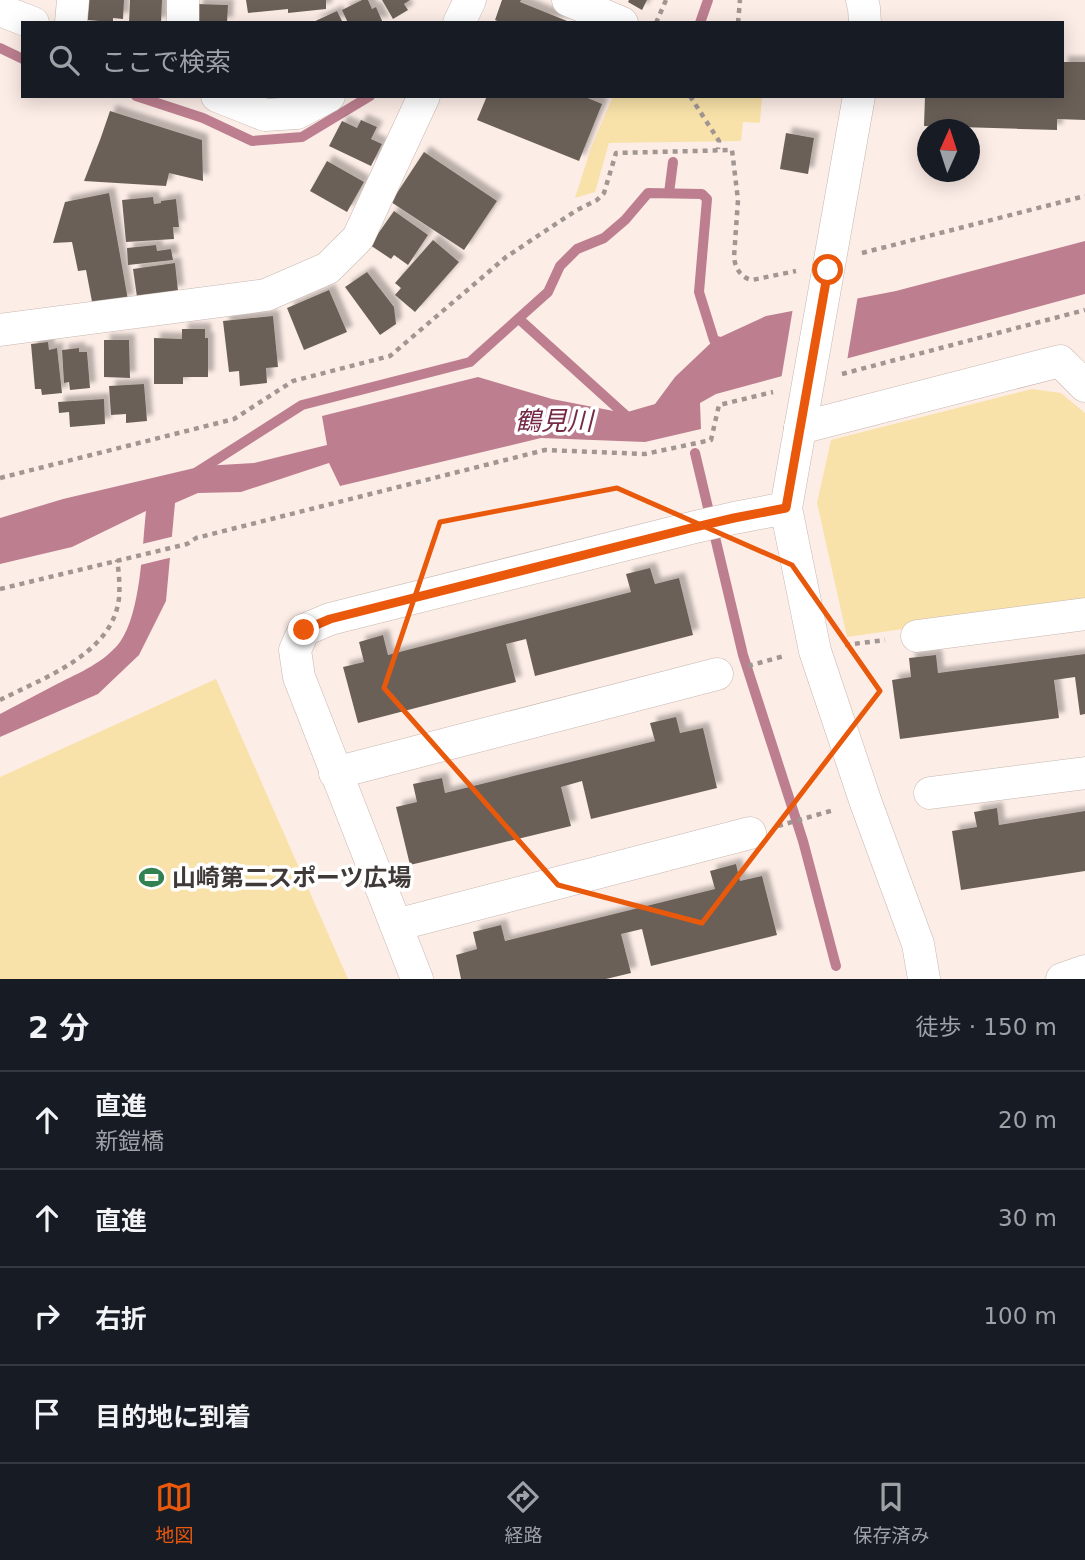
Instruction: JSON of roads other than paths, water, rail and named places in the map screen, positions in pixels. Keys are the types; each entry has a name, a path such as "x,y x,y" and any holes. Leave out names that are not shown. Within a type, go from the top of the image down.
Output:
{"street":[{"path":"71,21 73,0"},
{"path":"183,0 183,21"},
{"path":"460,21 470,0"},
{"path":"568,0 617,21"},
{"path":"862,0 865,21"},
{"path":"2,7 29,21"},
{"path":"222,98 265,115 297,113 325,98"},
{"path":"0,330 266,295 328,268 358,238 423,98"},
{"path":"858,98 815,269 822,376 800,428 786,508 815,651 866,803 918,944 924,979"},
{"path":"800,428 1073,358 1085,386"},
{"path":"417,979 299,677 295,650 304,630 330,619 691,528 786,508"},
{"path":"917,636 1085,614"},
{"path":"335,773 717,674"},
{"path":"930,793 1085,773"},
{"path":"396,925 750,833"},
{"path":"1062,979 1085,971"}],"water":[{"name":"鶴見川","path":"1085,241 1085,294 716,394 700,403 701,429 645,442 541,438 340,486 329,463 241,492 198,493 175,503 166,601 139,655 98,694 0,737 0,714 91,666 120,642 127,629 136,597 146,511 72,547 0,564 0,518 63,499 203,466 254,463 327,445 322,416 478,377 552,399 624,413 655,404 675,377 714,340 766,316 896,291"}],"waterway":[{"path":"701,21 708,0"},
{"path":"0,48 21,58"},
{"path":"142,98 203,118 252,141 302,137 367,98"},
{"path":"669,193 673,162"},
{"path":"197,472 302,405 470,362 548,292 560,266 577,249 604,238 625,220 648,193 702,194 707,199 699,292 714,340 726,344"},
{"path":"519,319 633,422"},
{"path":"695,453 743,655 803,841 836,966"}],"place":[{"name":"山崎第二スポーツ広場","path":"152,878"}]}
